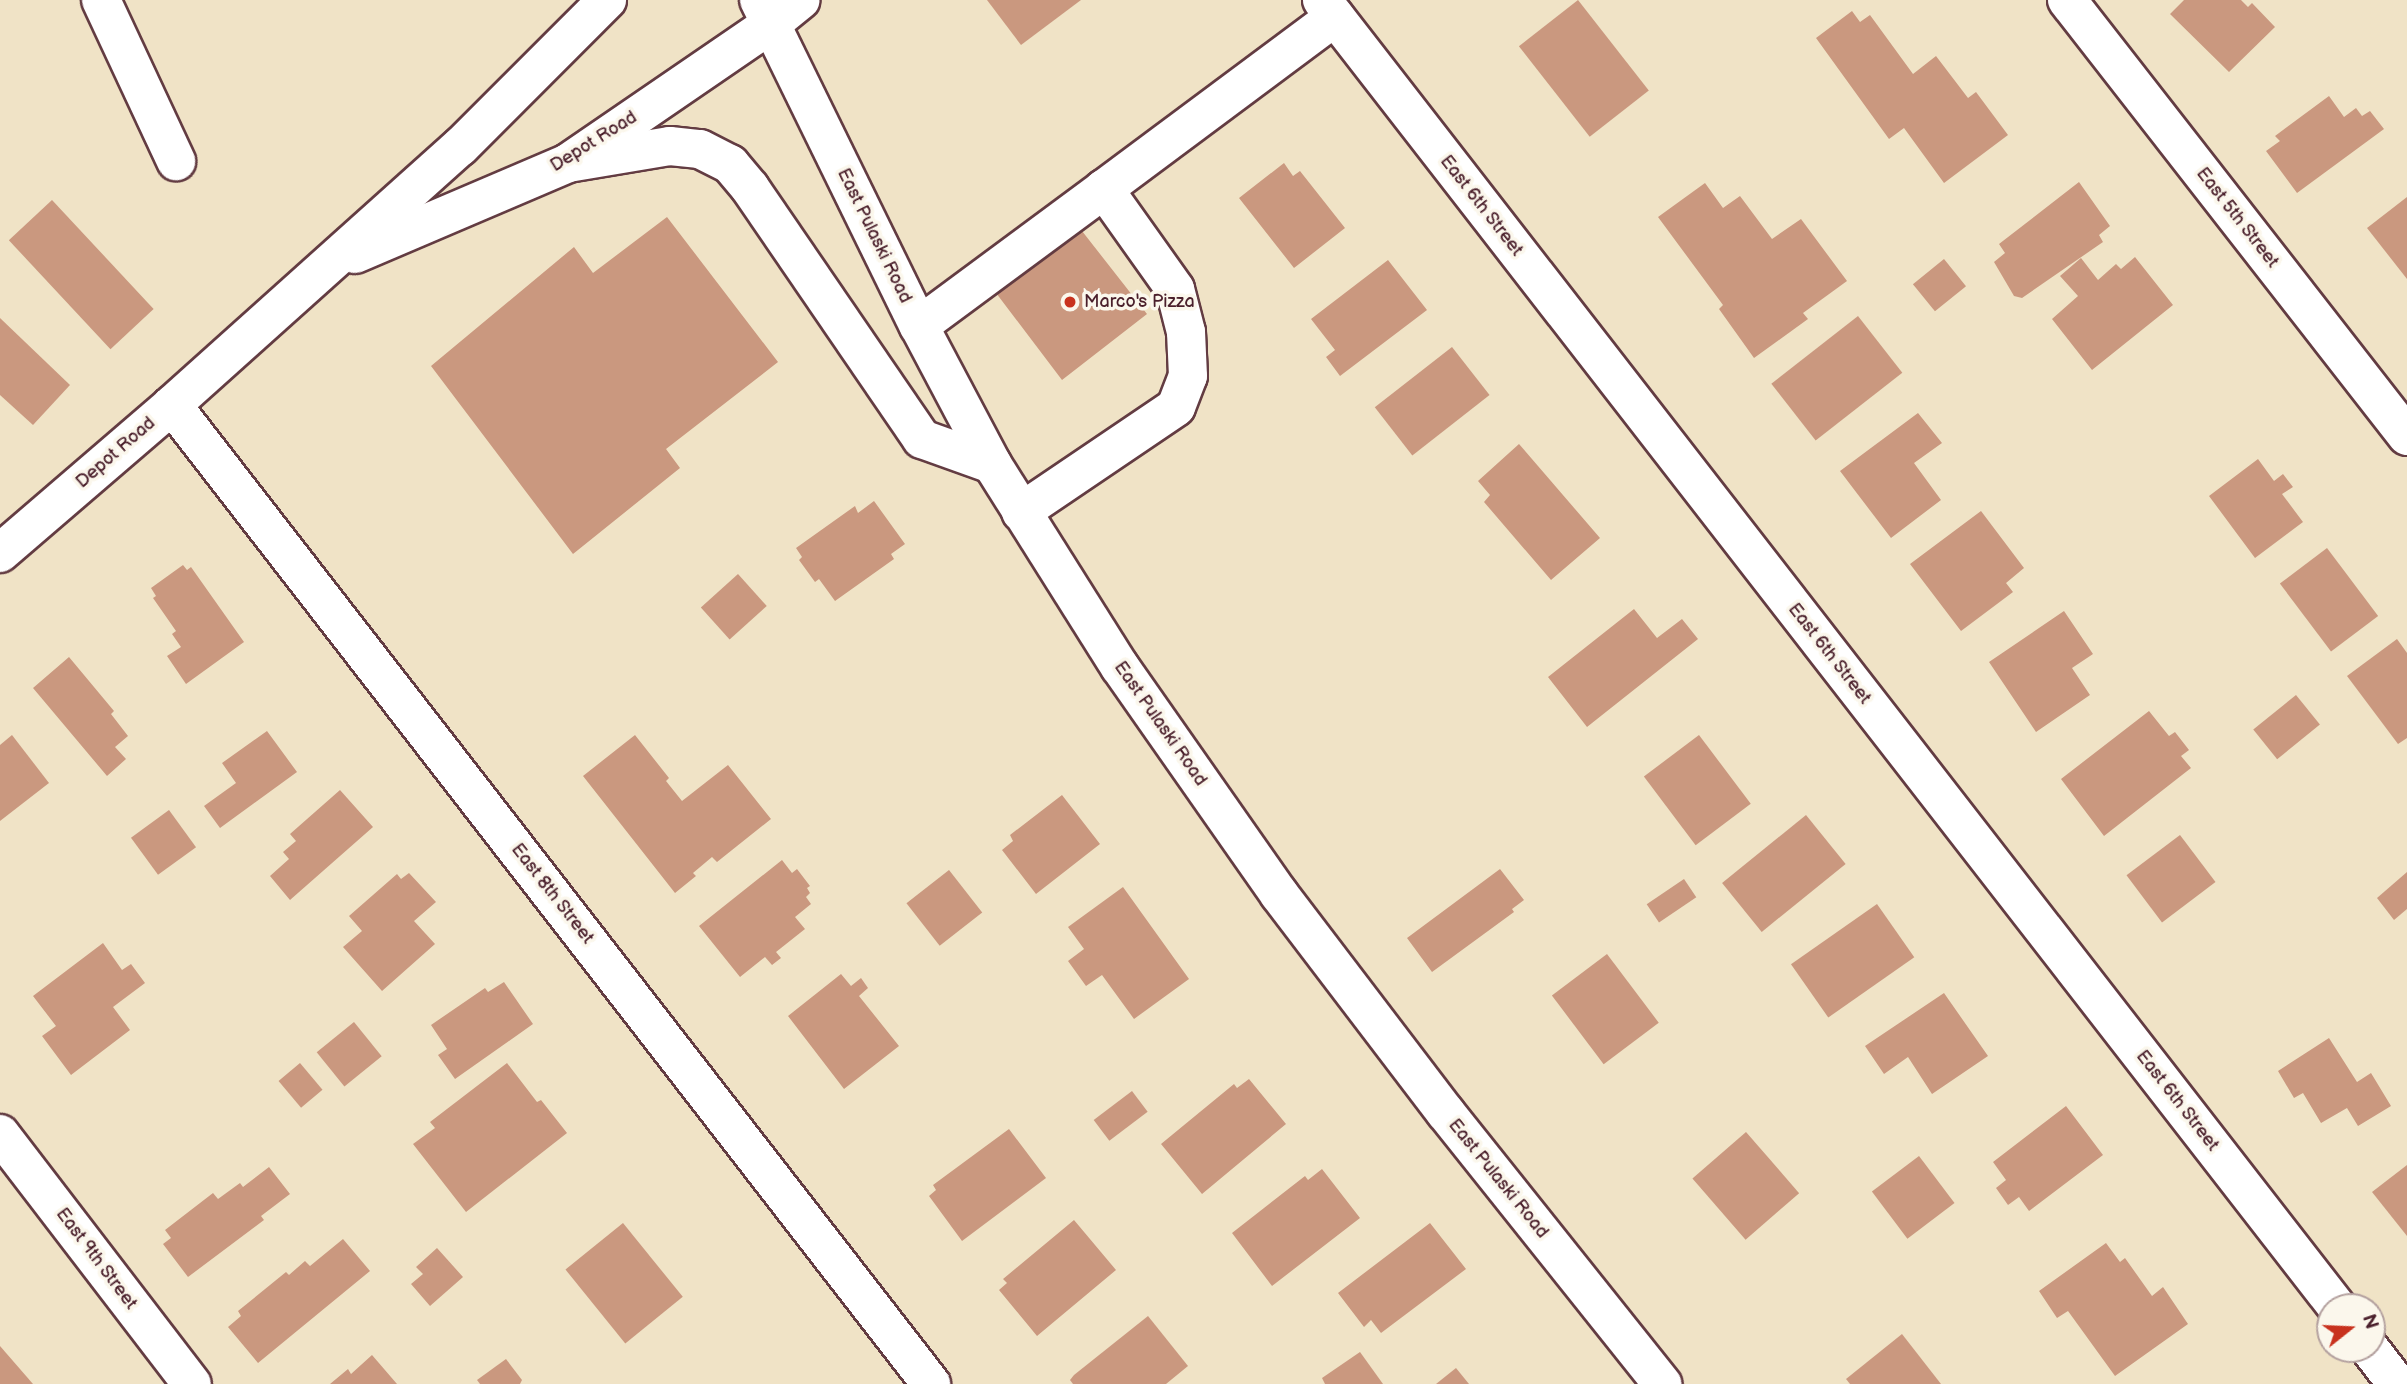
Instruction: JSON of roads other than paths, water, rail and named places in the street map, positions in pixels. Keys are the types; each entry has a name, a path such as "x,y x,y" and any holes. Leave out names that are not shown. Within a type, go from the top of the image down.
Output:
{"street":[{"path":"101,0 176,161"},
{"name":"Depot Road","path":"0,553 172,405 460,147 607,0"},
{"name":"Depot Road","path":"326,267 568,163 765,12 801,0"},
{"name":"East 5th Street","path":"2067,0 2407,436"},
{"path":"919,326 1104,189 1328,8"},
{"name":"East 6th Street","path":"1328,8 2326,1293"},
{"name":"East Pulaski Road","path":"765,12 919,326 992,464 1120,667 1279,894 1446,1113 1662,1384"},
{"path":"568,163 670,146 700,149 730,164 750,188 922,439 992,464"},
{"path":"1021,512 1176,407 1188,376 1186,332 1175,289 1104,189"},
{"name":"East 8th Street","path":"172,405 931,1384"},
{"name":"East 9th Street","path":"0,1134 192,1384"},
{"path":"2381,1363 2397,1384"}],"place":[{"name":"Marco's Pizza","path":"1070,302"}]}
